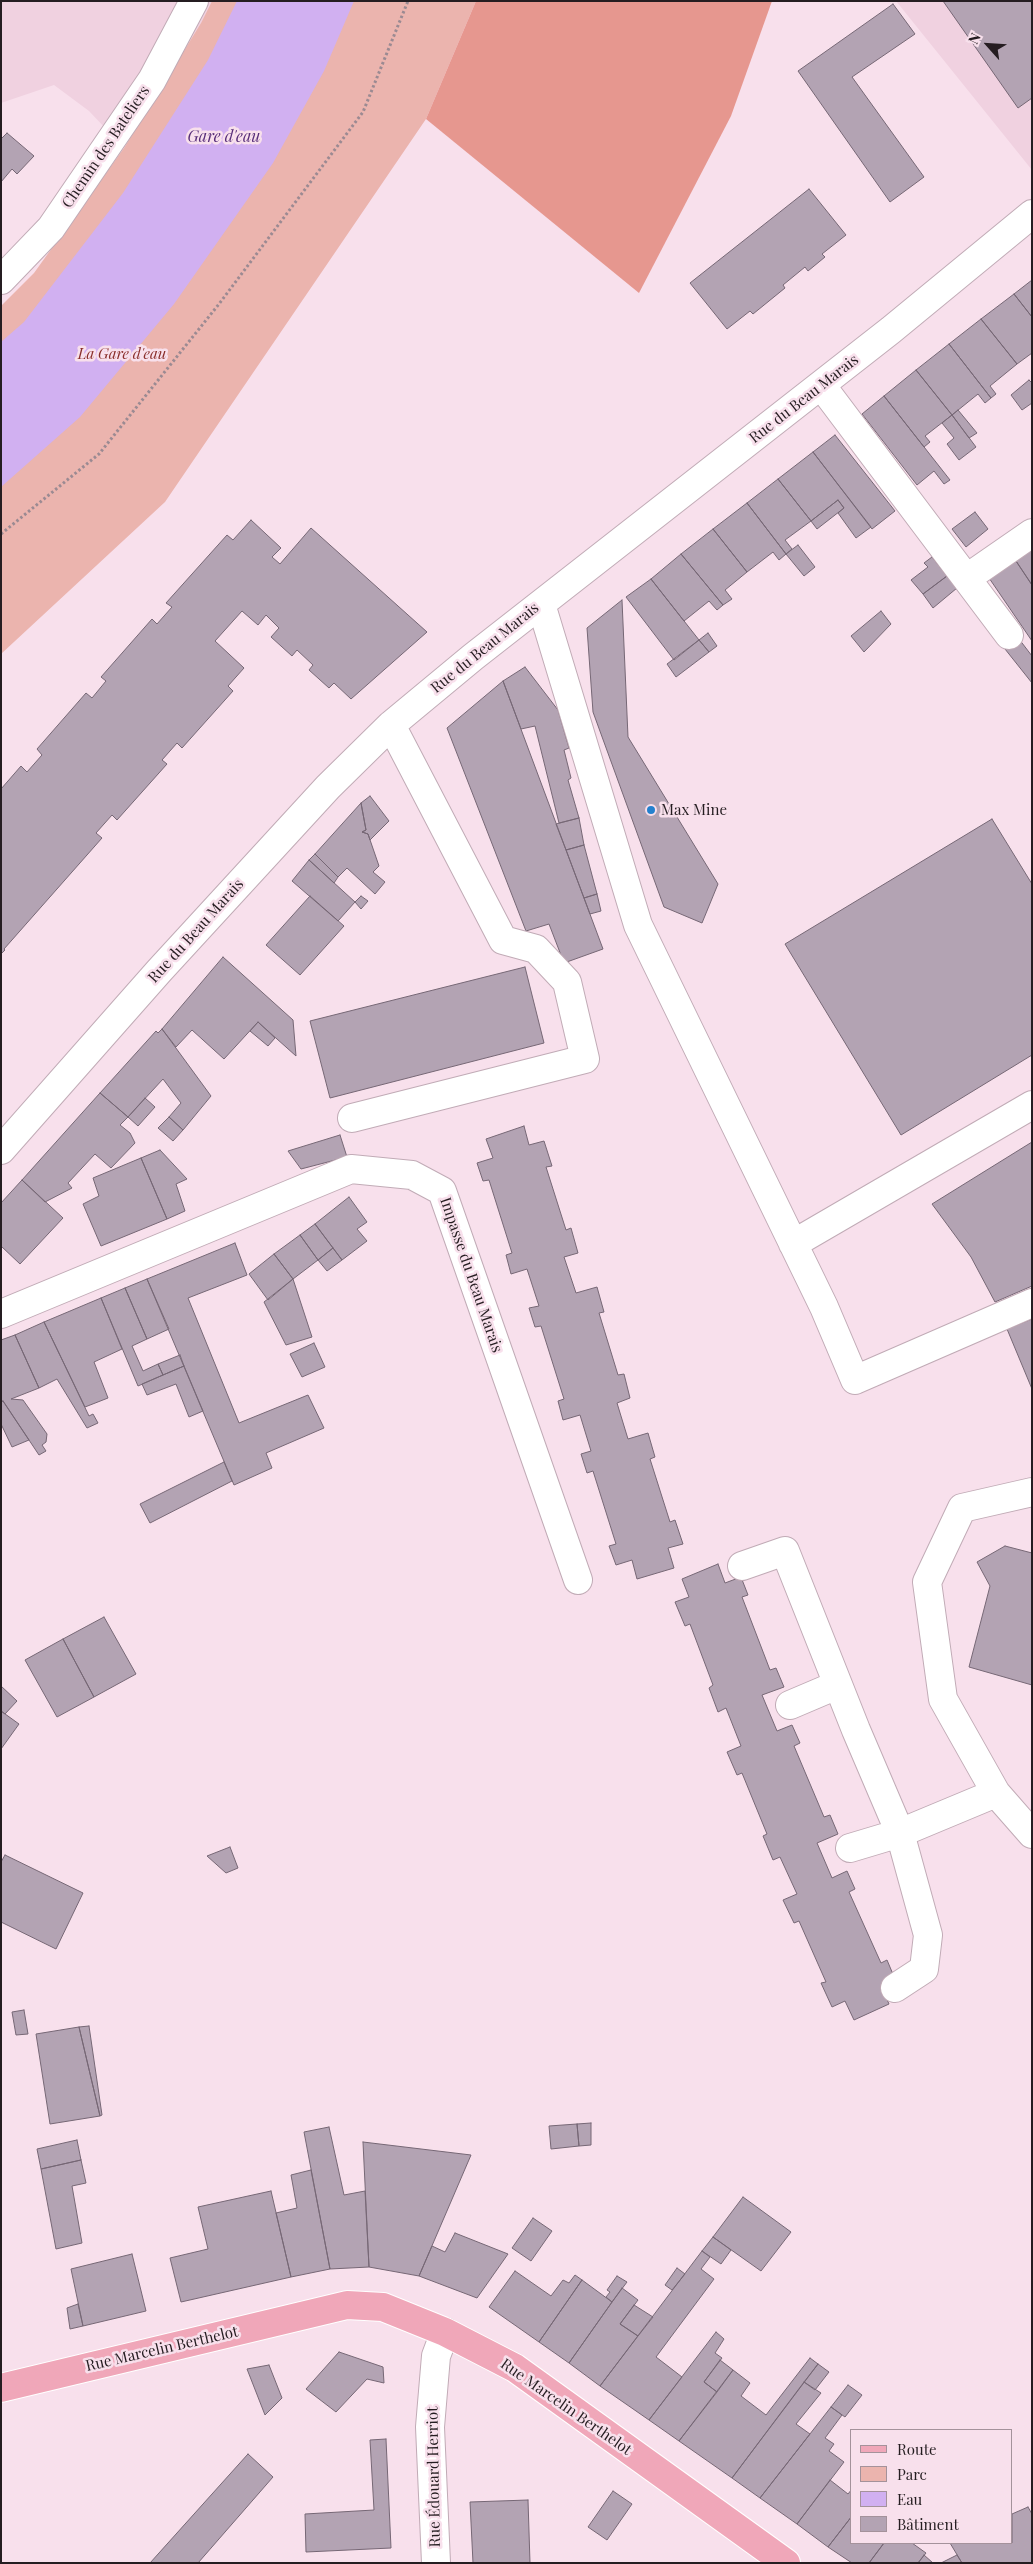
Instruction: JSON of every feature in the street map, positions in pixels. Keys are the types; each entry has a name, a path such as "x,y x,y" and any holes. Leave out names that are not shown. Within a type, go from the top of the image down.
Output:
{"main road":[{"name":"Rue Marcelin Berthelot","path":"1,2388 347,2305 383,2307 445,2332 515,2368 786,2563"}],"street":[{"name":"Chemin des Bateliers","path":"1,280 51,228 152,80 194,1"},
{"name":"Rue du Beau Marais","path":"1,1150 158,972 328,786 391,725 540,604 821,385 1032,214"},
{"path":"821,385 1010,635"},
{"path":"967,578 1032,533"},
{"path":"540,604 638,925 793,1244 855,1380 1032,1303"},
{"path":"352,1118 585,1059 567,982 536,949 503,940 391,725"},
{"path":"793,1244 1032,1105"},
{"name":"Impasse du Beau Marais","path":"1,1314 351,1170 412,1175 442,1191 578,1580"},
{"path":"1032,1492 962,1508 927,1582 943,1699 996,1793 1032,1834"},
{"path":"742,1566 785,1551 838,1686 900,1833 928,1935 924,1969 895,1988"},
{"path":"790,1705 838,1686"},
{"path":"850,1848 900,1833 996,1793"},
{"name":"Rue Édouard Herriot","path":"436,2563 430,2427 436,2356 445,2332"}],"path":[{"path":"1,534 99,454 219,304 363,112 408,1"}],"shaded area":[{"path":"1,1 212,1 201,23 124,148 89,111 54,85 1,103"},
{"path":"476,1 772,1 731,116 639,293 426,119"},
{"path":"896,1 1032,1 1032,170"}],"green space":[{"name":"La Gare d'eau","path":"212,1 476,1 426,119 165,502 1,654 1,306 34,273 124,148 201,23"}],"water":[{"name":"Gare d'eau","path":"237,1 354,1 324,71 273,163 174,304 80,417 1,487 1,342 24,322 123,193 208,60"}],"building":[{"path":"943,1 1032,1 1032,98 1018,108"},
{"path":"893,4 915,34 852,77 924,177 890,202 798,71"},
{"path":"7,133 34,156 17,174 12,169 1,182 1,139"},
{"path":"809,189 846,235 822,254 825,257 808,271 805,267 783,285 785,288 753,314 750,311 727,329 690,283"},
{"path":"1032,280 1032,317 1014,294"},
{"path":"1014,294 1032,317 1032,353 1017,364 981,319"},
{"path":"981,319 1017,364 990,386 996,394 991,398 949,344"},
{"path":"949,344 991,398 985,403 978,394 952,415 916,370"},
{"path":"916,370 952,415 925,436 930,442 924,447 884,396"},
{"path":"1029,380 1032,383 1032,403 1022,410 1011,395"},
{"path":"884,396 950,480 944,484 934,471 917,485 862,414"},
{"path":"958,410 977,433 969,438 952,415"},
{"path":"952,415 976,447 959,460 947,444 954,438 942,423"},
{"path":"835,435 895,511 872,529 813,452"},
{"path":"813,452 871,527 856,538 838,513 844,508 838,500 811,521 778,479"},
{"path":"778,479 811,521 785,540 792,549 786,554 747,503"},
{"path":"838,500 844,508 817,529 811,521"},
{"path":"747,503 786,554 779,560 773,552 747,572 713,529"},
{"path":"975,512 988,529 966,547 952,529"},
{"path":"251,520 281,548 272,557 280,564 311,528 427,632 351,699 334,683 329,688 309,670 313,665 297,650 292,656 271,637 279,628 266,615 258,625 242,611 215,641 244,668 228,686 233,691 182,748 177,743 162,760 167,764 117,820 112,815 96,833 102,838 1,954 1,789 21,766 27,772 42,755 37,749 86,693 92,698 106,681 101,677 152,619 157,624 172,607 166,603 227,535 233,540"},
{"path":"713,529 747,572 725,590 732,599 723,605 681,554"},
{"path":"798,545 815,567 804,576 786,554"},
{"path":"1032,546 1032,585 1014,558"},
{"path":"681,554 723,605 717,610 709,601 684,621 651,579"},
{"path":"932,557 947,576 923,594 911,580 928,567 924,563"},
{"path":"1014,558 1032,585 1032,641 987,575"},
{"path":"947,576 957,588 933,608 923,594"},
{"path":"651,579 699,640 674,660 626,597"},
{"name":"Max Mine","path":"622,600 628,737 718,884 702,923 664,907 593,712 587,628"},
{"path":"881,611 891,624 864,652 851,636"},
{"path":"708,633 717,646 709,652 699,640"},
{"path":"1019,639 1032,656 1032,683 1005,649"},
{"path":"699,640 709,652 676,677 667,664"},
{"path":"525,667 558,710 569,748 564,750 571,778 568,780 579,818 559,823 535,726 521,729 503,681"},
{"path":"503,681 603,949 564,963 549,924 526,931 447,728"},
{"path":"370,796 389,821 370,840 368,834 362,832 366,830 361,803"},
{"path":"361,803 366,830 362,832 368,834 379,866 373,872 385,882 375,894 347,868 338,877 315,854"},
{"path":"579,818 584,845 566,850 556,824"},
{"path":"992,819 1032,884 1032,1055 901,1135 785,944"},
{"path":"584,845 597,894 584,898 566,850"},
{"path":"315,854 338,877 334,883 309,860"},
{"path":"309,860 355,902 338,921 292,881"},
{"path":"597,894 601,911 590,914 584,898"},
{"path":"310,896 344,926 300,975 266,945"},
{"path":"361,896 368,901 361,909 355,902"},
{"path":"223,957 293,1020 296,1056 258,1022 224,1059 192,1030 176,1047 162,1029"},
{"path":"525,967 544,1043 330,1098 310,1021"},
{"path":"258,1022 275,1038 268,1046 250,1031"},
{"path":"162,1029 211,1096 183,1130 169,1117 181,1103 163,1079 128,1117 100,1093 156,1031 158,1033"},
{"path":"100,1093 128,1117 120,1125 130,1133 135,1143 111,1168 95,1154 68,1183 72,1188 45,1202 22,1180"},
{"path":"145,1098 155,1107 138,1126 128,1117"},
{"path":"169,1117 183,1130 173,1141 158,1128"},
{"path":"524,1126 529,1145 544,1141 552,1166 546,1167 566,1230 571,1228 578,1253 564,1257 576,1293 597,1287 604,1312 599,1313 618,1375 624,1374 630,1398 617,1403 628,1439 648,1433 655,1457 650,1459 670,1522 675,1520 683,1544 668,1548 674,1568 637,1579 632,1560 616,1565 609,1546 616,1544 593,1471 587,1473 581,1454 591,1451 580,1415 563,1420 558,1401 564,1399 541,1326 535,1327 529,1308 539,1306 527,1269 511,1274 506,1255 512,1253 489,1180 483,1181 477,1163 493,1158 486,1139"},
{"path":"340,1135 347,1157 301,1169 288,1151"},
{"path":"1032,1142 1032,1286 995,1302 971,1257 932,1204"},
{"path":"160,1150 187,1179 176,1184 185,1211 167,1219 141,1158"},
{"path":"141,1158 167,1219 101,1246 83,1204 99,1196 93,1178"},
{"path":"22,1180 63,1218 20,1264 1,1246 1,1203"},
{"path":"349,1197 367,1222 357,1229 367,1241 342,1260 315,1224"},
{"path":"315,1224 333,1248 318,1260 300,1235"},
{"path":"300,1235 318,1260 293,1279 274,1254"},
{"path":"235,1243 247,1275 188,1298 239,1423 308,1395 324,1428 266,1453 272,1468 234,1485 147,1279"},
{"path":"333,1248 342,1260 327,1271 318,1260"},
{"path":"274,1254 293,1279 268,1300 249,1274"},
{"path":"147,1279 169,1329 147,1339 125,1288"},
{"path":"293,1279 312,1337 286,1345 264,1302"},
{"path":"125,1288 147,1339 132,1346 143,1371 158,1364 163,1375 138,1386 101,1298"},
{"path":"101,1298 122,1349 94,1362 108,1398 85,1407 44,1322"},
{"path":"1032,1319 1032,1389 1007,1329"},
{"path":"44,1322 89,1416 93,1414 98,1423 87,1428 57,1379 39,1388 15,1335"},
{"path":"15,1335 39,1388 11,1399 23,1400 47,1434 46,1442 42,1445 46,1451 39,1455 3,1401 1,1402 1,1340"},
{"path":"314,1343 325,1367 302,1377 290,1354"},
{"path":"180,1355 184,1366 163,1375 158,1364"},
{"path":"184,1366 203,1411 189,1417 176,1384 147,1395 142,1384"},
{"path":"3,1401 29,1440 12,1447 1,1424 1,1402"},
{"path":"224,1462 232,1481 150,1523 140,1504"},
{"path":"1005,1546 1032,1553 1032,1685 969,1667 990,1586 977,1562"},
{"path":"718,1564 725,1583 741,1577 748,1595 742,1597 770,1670 776,1668 784,1687 762,1695 777,1731 792,1725 800,1743 794,1746 824,1817 830,1815 838,1834 817,1843 832,1878 847,1871 855,1889 849,1892 881,1963 887,1960 895,1979 881,1986 889,2004 854,2020 845,2001 832,2007 821,1983 826,1982 799,1921 794,1923 783,1900 797,1894 780,1857 773,1860 763,1836 767,1834 742,1773 737,1775 727,1752 741,1746 726,1708 718,1712 709,1688 713,1685 690,1624 685,1626 675,1602 689,1597 682,1579"},
{"path":"104,1617 136,1674 94,1697 63,1639"},
{"path":"63,1639 94,1697 57,1717 25,1660"},
{"path":"1,1686 17,1701 5,1714 1,1711"},
{"path":"1,1711 19,1724 1,1749"},
{"path":"230,1847 238,1868 226,1873 207,1856"},
{"path":"5,1855 83,1893 56,1949 1,1922 1,1862"},
{"path":"24,2010 28,2034 16,2035 12,2012"},
{"path":"89,2026 102,2115 100,2116 79,2027"},
{"path":"79,2027 100,2116 50,2124 36,2034"},
{"path":"591,2123 591,2145 579,2146 577,2124"},
{"path":"577,2124 579,2146 551,2149 549,2126"},
{"path":"329,2127 344,2195 365,2191 369,2267 330,2269 304,2132"},
{"path":"77,2140 81,2160 41,2169 37,2149"},
{"path":"363,2142 471,2155 419,2276 369,2267"},
{"path":"81,2160 86,2183 72,2186 82,2243 56,2249 41,2169"},
{"path":"311,2170 330,2269 291,2277 276,2213 297,2208 291,2175"},
{"path":"271,2191 291,2277 181,2302 170,2258 208,2249 198,2207"},
{"path":"743,2197 791,2232 761,2271 713,2237"},
{"path":"533,2218 552,2231 531,2261 512,2248"},
{"path":"455,2233 508,2254 477,2298 419,2276 432,2246 445,2252"},
{"path":"713,2237 731,2250 721,2264 702,2251"},
{"path":"702,2251 710,2257 701,2269 714,2279 656,2357 682,2377 649,2420 600,2386"},
{"path":"132,2254 146,2311 83,2326 71,2269"},
{"path":"677,2268 685,2274 672,2290 665,2285"},
{"path":"515,2271 551,2296 563,2280 569,2283 575,2275 582,2280 539,2342 489,2307"},
{"path":"617,2276 627,2282 612,2302 606,2297 610,2292 607,2290"},
{"path":"582,2280 612,2302 569,2363 539,2342"},
{"path":"622,2288 638,2300 620,2324 638,2336 600,2386 569,2363"},
{"path":"78,2304 83,2326 70,2329 67,2308"},
{"path":"634,2305 653,2317 638,2336 620,2324"},
{"path":"716,2332 724,2339 715,2353 722,2358 704,2382 717,2392 679,2441 649,2420"},
{"path":"339,2352 383,2367 384,2383 367,2379 336,2412 306,2389"},
{"path":"810,2358 818,2364 732,2478 679,2441 733,2370 750,2383 741,2396 766,2415"},
{"path":"720,2360 733,2370 717,2392 704,2382"},
{"path":"818,2364 829,2372 815,2390 804,2382"},
{"path":"269,2365 282,2398 265,2415 247,2369"},
{"path":"804,2382 821,2393 796,2424 810,2434 760,2498 732,2478"},
{"path":"848,2385 862,2395 845,2417 831,2407"},
{"path":"831,2407 842,2415 825,2438 834,2444 829,2451 844,2462 797,2524 760,2498"},
{"path":"386,2439 391,2548 306,2552 305,2514 374,2510 370,2440"},
{"path":"248,2454 273,2477 198,2563 150,2563"},
{"path":"830,2480 848,2494 850,2492 850,2519 828,2547 797,2524"},
{"path":"613,2491 632,2504 607,2540 588,2527"},
{"path":"528,2500 530,2563 473,2563 470,2502"},
{"path":"1028,2507 1032,2514 1032,2563 962,2563 951,2544 1013,2544 1013,2514"},
{"path":"850,2519 850,2544 883,2544 869,2563 852,2563 828,2547"},
{"path":"883,2544 913,2544 926,2553 918,2563 869,2563"},
{"path":"924,2555 933,2563 918,2563"},
{"path":"957,2555 962,2563 941,2563"}],"place":[{"name":"Max Mine","path":"651,810"}]}
